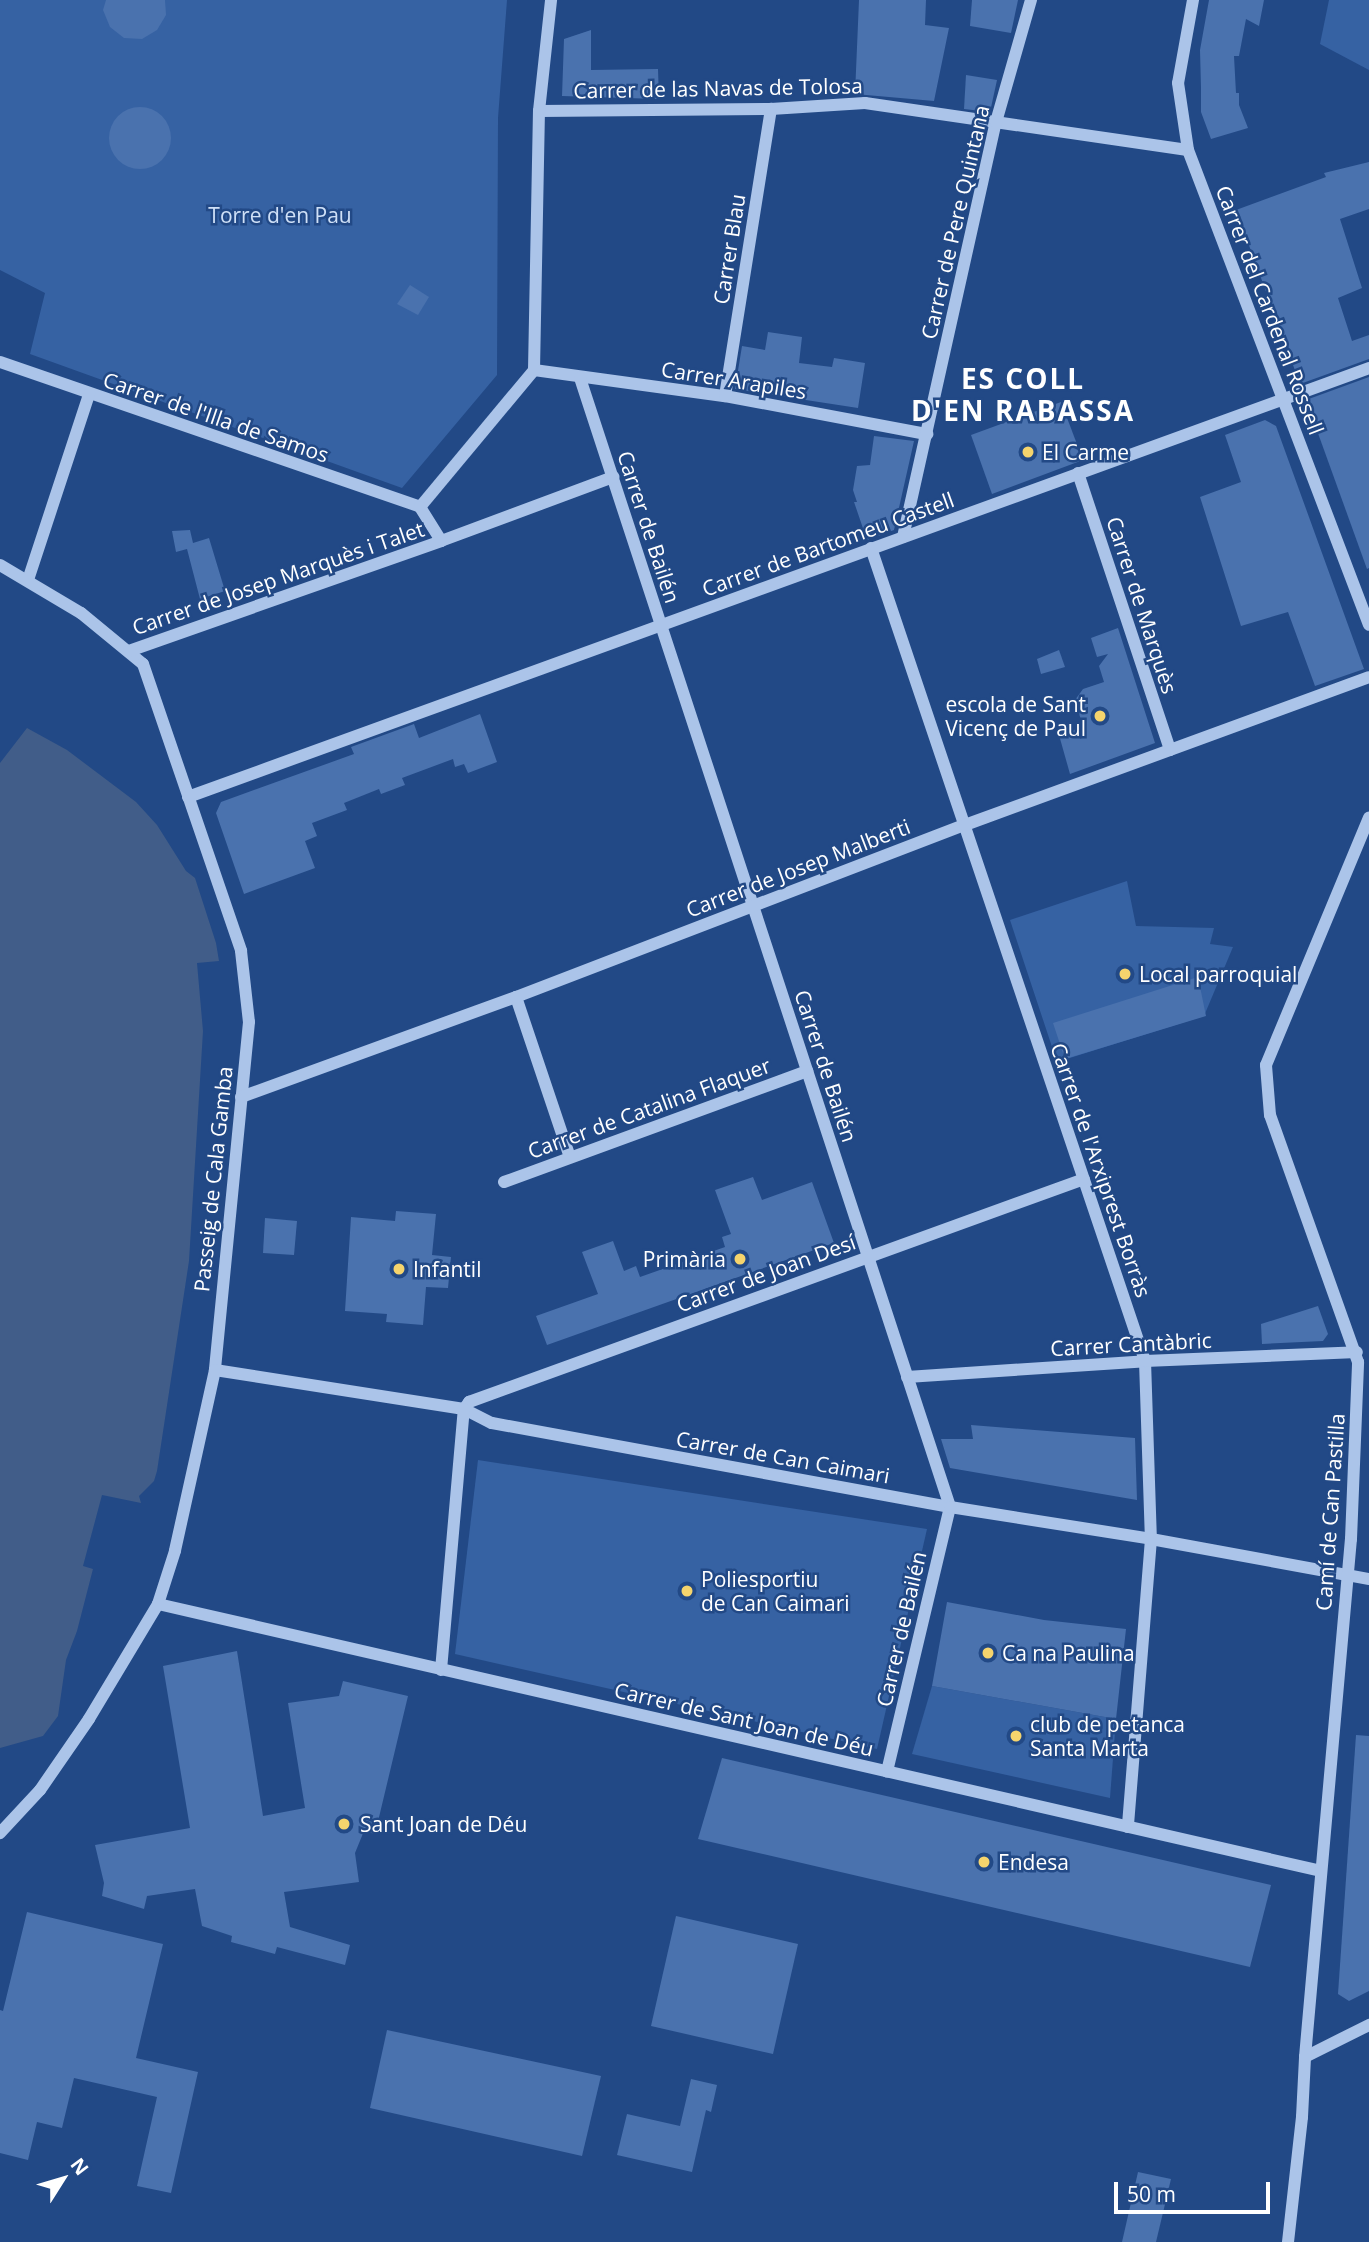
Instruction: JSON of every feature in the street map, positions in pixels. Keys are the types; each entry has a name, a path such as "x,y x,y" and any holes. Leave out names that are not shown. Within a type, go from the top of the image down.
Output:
{"street":[{"path":"441,541 420,507 534,370 539,111 551,0"},
{"name":"Carrer de Pere Quintana","path":"903,537 996,122 1031,0"},
{"name":"Carrer del Cardenal Rossell","path":"1192,0 1178,83 1188,150 1369,625"},
{"name":"Carrer de las Navas de Tolosa","path":"539,111 771,109 865,103 1188,150"},
{"name":"Carrer Blau","path":"725,396 771,109"},
{"name":"Carrer de l'Illa de Samos","path":"0,362 420,507"},
{"name":"Carrer de Bartomeu Castell","path":"188,797 1369,368"},
{"name":"Carrer Arapiles","path":"534,370 725,396 927,433"},
{"name":"Carrer de Bailén","path":"580,378 950,1507 887,1772"},
{"path":"28,580 89,394"},
{"name":"Carrer de Marquès","path":"1078,473 1170,750"},
{"name":"Carrer de Josep Marquès i Talet","path":"129,650 441,541 613,477"},
{"name":"Carrer de l'Arxiprest Borràs","path":"872,548 1145,1361 1151,1539 1128,1827"},
{"name":"Passeig de Cala Gamba","path":"0,565 81,613 143,664 241,951 249,1022 215,1370 175,1550 158,1604 89,1719 40,1790 0,1833"},
{"name":"Carrer de Josep Malberti","path":"240,1097 516,997 965,825 1369,677"},
{"name":"Camí de Can Pastilla","path":"1288,2242 1303,2117 1305,2057 1351,1539 1361,1360 1270,1115 1266,1065 1369,818"},
{"path":"516,997 570,1157"},
{"name":"Carrer de Catalina Flaquer","path":"505,1182 807,1071"},
{"name":"Carrer de Joan Desí","path":"464,1409 469,1402 1084,1179"},
{"name":"Carrer Cantàbric","path":"907,1377 1145,1361 1361,1360"},
{"name":"Carrer de Can Caimari","path":"215,1370 464,1409 492,1423 950,1507 1151,1539 1369,1579"},
{"path":"441,1670 464,1409"},
{"name":"Carrer de Sant Joan de Déu","path":"158,1604 1321,1871"},
{"path":"1305,2057 1369,2025"}],"green space":[{"name":"Torre d'en Pau","path":"0,0 507,0 498,118 497,375 402,488 30,354 45,293 0,270"},
{"path":"1329,0 1369,0 1369,70 1320,44"},
{"name":"Local parroquial","path":"1127,881 1136,926 1214,928 1210,944 1233,947 1204,1016 1057,1062 1010,920"},
{"name":"Poliesportiu de Can Caimari","path":"478,1460 927,1529 877,1749 455,1654"},
{"name":"club de petanca Santa Marta","path":"932,1686 1116,1719 1110,1798 912,1754"}],"shaded area":[{"path":"27,728 67,750 136,802 157,825 186,871 195,878 216,943 219,961 197,963 203,1031 189,1261 157,1471 154,1481 139,1496 141,1503 102,1495 83,1566 93,1569 77,1631 66,1660 58,1716 43,1736 0,1748 0,763"}],"building":[{"path":"106,0 165,0 166,15 157,30 142,39 124,38 110,27 103,10"},
{"path":"859,0 926,0 925,25 949,28 934,101 855,94"},
{"path":"972,0 1018,0 1011,33 970,26"},
{"path":"1209,0 1264,0 1259,26 1246,19 1239,56 1234,56 1236,93 1239,93 1239,105 1248,128 1211,139 1201,112 1200,50"},
{"path":"591,30 591,70 658,69 659,99 562,96 564,39"},
{"path":"966,75 997,80 990,112 964,109"},
{"path":"140,107 162,116 171,138 162,160 140,169 118,160 109,138 118,116"},
{"path":"1369,162 1369,209 1340,219 1362,288 1338,298 1352,341 1369,335 1369,359 1300,384 1236,210 1326,177 1324,173"},
{"path":"410,285 429,297 418,315 397,304"},
{"path":"768,332 802,337 799,363 832,367 834,358 865,363 858,408 735,389 742,346 765,350"},
{"path":"1369,377 1369,568 1367,569 1306,400"},
{"name":"El Carme","path":"1061,402 1083,460 992,494 971,435"},
{"path":"1265,420 1276,426 1364,669 1315,686 1288,612 1241,626 1200,497 1241,482 1225,435"},
{"path":"874,436 914,441 894,530 867,540 854,502 857,502 853,490 857,466 870,465"},
{"path":"190,530 193,543 209,538 225,591 200,599 187,549 176,552 172,531"},
{"name":"escola de Sant Vicenç de Paul","path":"1118,628 1155,743 1070,774 1059,735 1083,727 1075,700 1083,689 1104,682 1099,666 1108,654 1097,657 1091,638"},
{"path":"1059,650 1065,667 1041,674 1037,659"},
{"path":"480,714 497,762 468,773 464,764 455,767 453,759 402,778 405,785 381,794 379,789 344,803 347,810 312,823 317,836 305,841 315,868 244,894 216,813 221,802 354,754 351,747 414,724 419,738"},
{"path":"1198,977 1206,1016 1065,1059 1053,1023"},
{"name":"Primària","path":"753,1177 762,1200 812,1182 834,1243 547,1345 536,1316 598,1294 582,1252 613,1241 624,1271 636,1266 640,1277 725,1247 722,1237 731,1234 715,1190"},
{"name":"Infantil","path":"396,1211 436,1214 432,1255 451,1257 448,1288 426,1287 423,1325 386,1322 387,1314 345,1311 351,1217 395,1221"},
{"path":"265,1218 297,1221 294,1255 263,1253"},
{"path":"1318,1306 1328,1334 1323,1341 1262,1344 1261,1324"},
{"path":"971,1425 1135,1438 1137,1500 950,1468 941,1439 973,1439"},
{"path":"947,1602 1044,1620 1126,1629 1116,1719 932,1686"},
{"path":"237,1651 263,1816 305,1808 288,1703 339,1696 343,1681 408,1696 375,1834 364,1831 355,1853 359,1882 284,1892 290,1927 350,1945 345,1965 277,1947 275,1954 231,1942 232,1936 202,1926 195,1889 147,1896 144,1909 102,1896 104,1883 95,1845 190,1828 163,1666"},
{"path":"1356,1735 1369,1736 1369,1991 1349,2001 1338,1994"},
{"name":"Endesa","path":"722,1758 1271,1885 1250,1967 698,1839"},
{"path":"27,1912 163,1944 136,2058 198,2072 171,2193 137,2186 157,2097 74,2078 62,2128 37,2122 28,2160 0,2153 0,2010 3,2011"},
{"path":"676,1916 798,1944 773,2054 651,2026"},
{"path":"387,2030 601,2076 582,2156 370,2108"},
{"path":"691,2079 717,2085 711,2112 706,2110 692,2172 617,2155 627,2114 680,2126"},
{"path":"1138,2172 1171,2179 1156,2242 1122,2242"}],"place":[{"name":"El Carme","path":"1028,452"},
{"name":"escola de Sant Vicenç de Paul","path":"1100,716"},
{"name":"Local parroquial","path":"1125,974"},
{"name":"Primària","path":"740,1259"},
{"name":"Infantil","path":"399,1269"},
{"name":"Poliesportiu de Can Caimari","path":"687,1591"},
{"name":"Ca na Paulina","path":"988,1653"},
{"name":"club de petanca Santa Marta","path":"1016,1736"},
{"name":"Sant Joan de Déu","path":"344,1824"},
{"name":"Endesa","path":"984,1862"}],"district":[{"name":"ES COLL D'EN RABASSA","path":"1023,394"}]}
